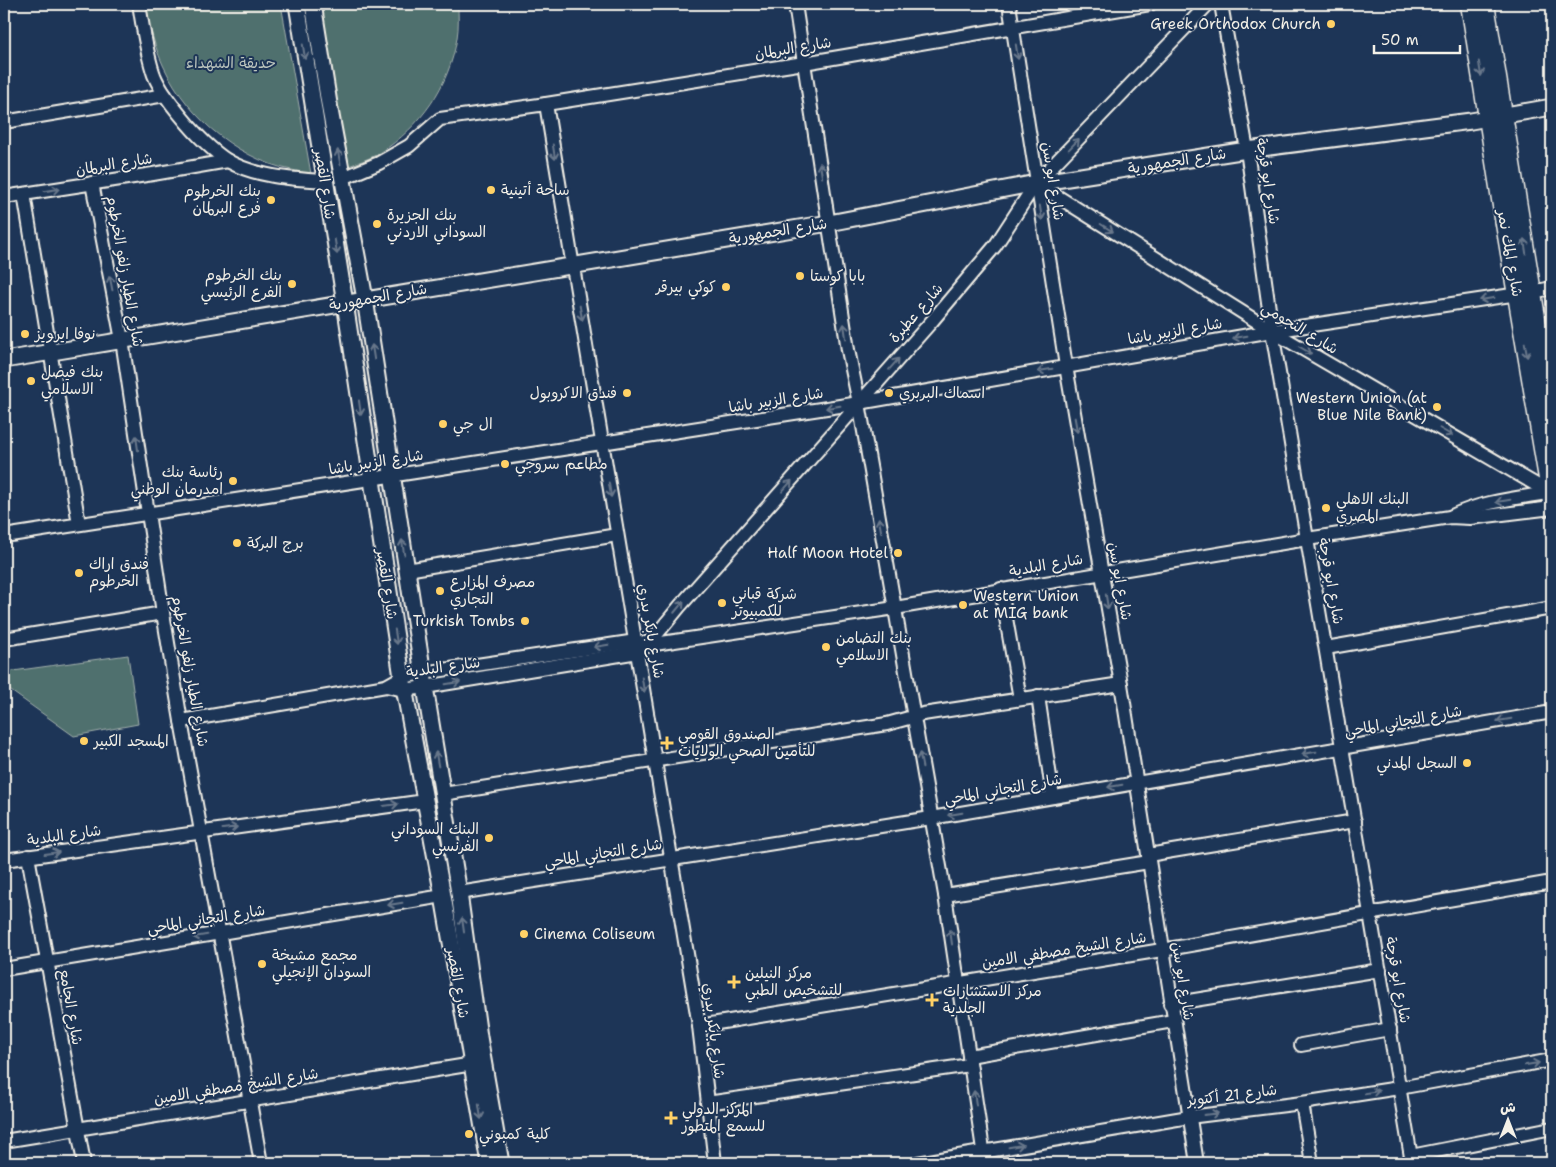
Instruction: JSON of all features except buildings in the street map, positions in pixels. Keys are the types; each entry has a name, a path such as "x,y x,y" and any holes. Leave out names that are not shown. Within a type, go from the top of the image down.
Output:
{"highway":[{"name":"شارع المك نمر","path":"1470,4 1496,117"},
{"name":"شارع المك نمر","path":"1485,4 1496,117 1524,293 1552,497"},
{"name":"شارع المك نمر","path":"1524,293 1552,416"}],"main road":[{"name":"شارع القصر","path":"297,4 403,684 426,800 489,1163"},
{"name":"شارع القصر","path":"313,4 330,110 365,299 459,894 479,1037 501,1163"},
{"name":"شارع الجمهورية","path":"4,360 830,223 1036,183 1247,150 1471,121 1552,107"}],"street":[{"path":"139,4 148,52 155,76 165,94 202,140 228,161 252,170 282,177 325,181"},
{"path":"795,4 848,350 859,403 912,717 945,895 984,1157"},
{"name":"شارع ابو سن","path":"1009,4 1036,183 1137,782 1170,1004 1197,1163"},
{"name":"شارع البرلمان","path":"343,178 379,164 408,146 440,119 804,63 1150,4"},
{"name":"شارع عطبرة","path":"641,646 680,606 996,246 1036,183 1208,4"},
{"name":"شارع ابو قرجة","path":"1221,4 1247,150 1272,331 1411,1160"},
{"path":"4,122 165,94"},
{"name":"شارع بابكر بدري","path":"546,104 617,535 641,646 655,761 699,1026 715,1163"},
{"name":"شارع البرلمان","path":"4,197 228,161"},
{"name":"شارع الطيار زلفو الخرطوم","path":"92,183 122,340 162,612 260,1163"},
{"name":"شارع النجومي","path":"1036,183 1272,331 1552,497"},
{"path":"24,194 79,524"},
{"name":"شارع الزبير باشا","path":"4,536 859,403 1272,331 1552,288"},
{"name":"شارع البلدية","path":"181,721 386,686 895,608 1102,572 1450,517 1467,509 1552,497"},
{"path":"407,570 617,535"},
{"path":"1001,589 1020,699"},
{"path":"1326,648 1552,608"},
{"path":"4,639 162,612"},
{"path":"443,794 887,724 912,717 1120,684"},
{"path":"1038,696 1053,797"},
{"name":"شارع التجاني الماحي","path":"459,894 932,818 1552,712"},
{"name":"شارع البلدية","path":"4,860 426,800"},
{"path":"945,895 1355,822"},
{"name":"شارع الجامع","path":"28,856 84,1163"},
{"name":"شارع الشيخ مصطفي الامين","path":"699,1026 1370,915 1552,882"},
{"name":"شارع التجاني الماحي","path":"4,968 443,896"},
{"path":"1170,1004 1380,970"},
{"path":"707,1103 970,1061 1173,1021"},
{"path":"1301,1044 1390,1029"},
{"name":"شارع 21 أكتوبر","path":"917,1163 984,1157 1189,1116 1400,1088 1552,1060"},
{"name":"شارع الشيخ مصطفي الامين","path":"4,1141 473,1064"},
{"path":"1302,1102 1312,1163"},
{"path":"1411,1160 1552,1128"}],"green space":[{"name":"حديقة الشهداء","path":"146,4 281,4 311,174 275,166 249,155 211,129 195,113 169,76 159,56"},
{"path":"320,4 458,4 458,34 453,56 440,89 431,104 408,131 395,142 380,153 344,168"},
{"path":"128,655 138,724 74,736 4,686 6,672"}],"place":[{"name":"Greek Orthodox Church","path":"1331,24"},
{"name":"ساحة أتينية","path":"491,190"},
{"name":"بنك الخرطوم فرع البرلمان","path":"271,200"},
{"name":"بنك الجزيرة السوداني الاردني","path":"377,224"},
{"name":"بابا كوستا","path":"800,276"},
{"name":"بنك الخرطوم الفرع الرئيسي","path":"292,284"},
{"name":"كوكي بيرقر","path":"726,287"},
{"name":"نوفا ايرويز","path":"25,334"},
{"name":"بنك فيصل الاسلامي","path":"31,381"},
{"name":"فندق الاكروبول","path":"627,393"},
{"name":"اسماك البربري","path":"889,393"},
{"name":"Western Union (at Blue Nile Bank)","path":"1437,407"},
{"name":"ال جي","path":"443,424"},
{"name":"مطاعم سروجي","path":"505,464"},
{"name":"رئاسة بنك امدرمان الوطني","path":"233,481"},
{"name":"البنك الاهلي المصري","path":"1326,508"},
{"name":"برج البركة","path":"237,543"},
{"name":"Half Moon Hotel","path":"898,553"},
{"name":"فندق اراك الخرطوم","path":"79,573"},
{"name":"مصرف المزارع التجاري","path":"440,591"},
{"name":"شركة قباني للكمبيوتر","path":"722,603"},
{"name":"Western Union at MIG bank","path":"963,605"},
{"name":"Turkish Tombs","path":"525,621"},
{"name":"بنك التضامن الاسلامي","path":"826,647"},
{"name":"المسجد الكبير","path":"84,741"},
{"name":"الصندوق القومي للتأمين الصحي الولايات","path":"667,743"},
{"name":"السجل المدني","path":"1467,763"},
{"name":"البنك السوداني الفرنسي","path":"489,838"},
{"name":"Cinema Coliseum","path":"524,934"},
{"name":"مجمع مشيخة السودان الإنجيلي","path":"262,964"},
{"name":"مركز النيلين للتشخيص الطبي","path":"734,982"},
{"name":"مركز الاستشارات الجلدية","path":"932,1000"},
{"name":"المركز الدولي للسمع المتطور","path":"671,1118"},
{"name":"كلية كمبوني","path":"469,1134"}]}
